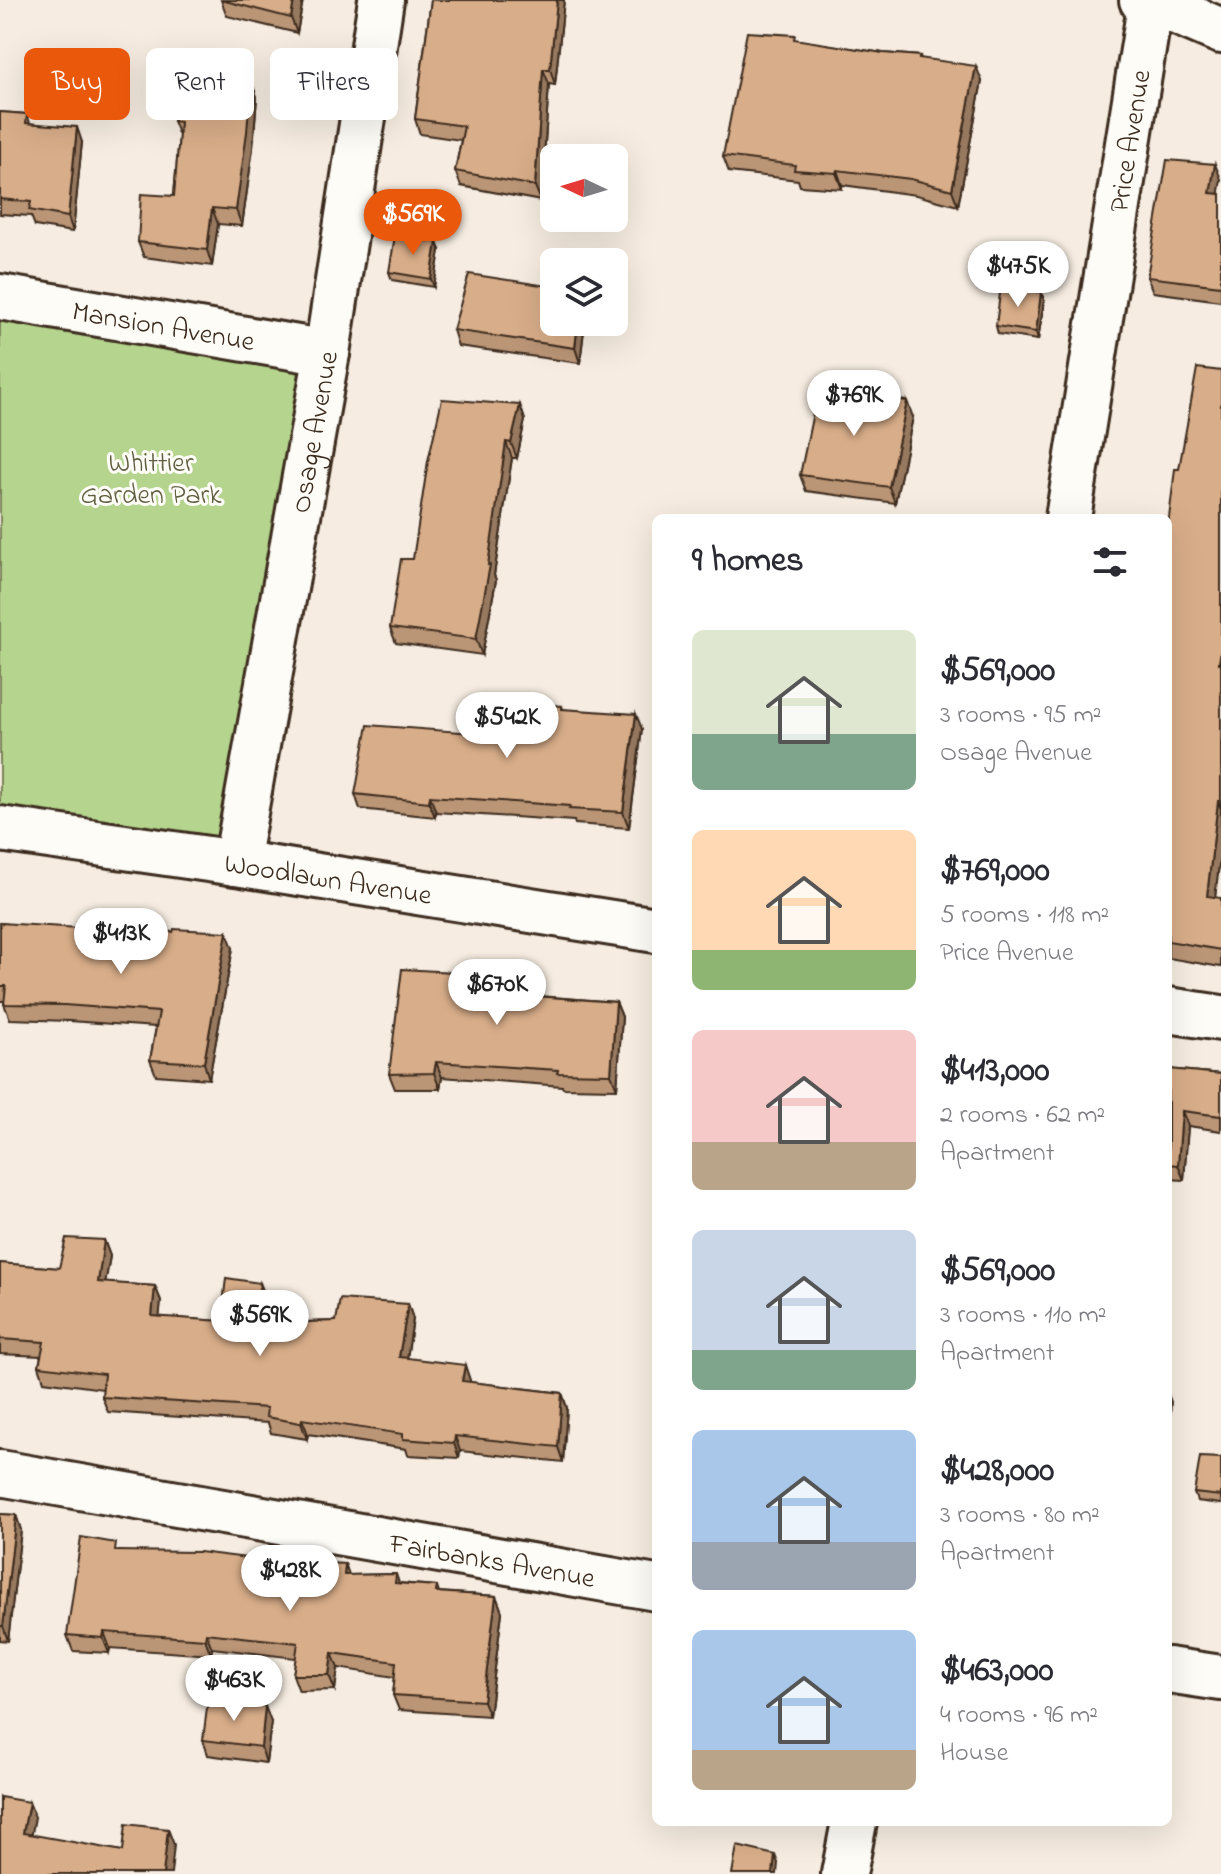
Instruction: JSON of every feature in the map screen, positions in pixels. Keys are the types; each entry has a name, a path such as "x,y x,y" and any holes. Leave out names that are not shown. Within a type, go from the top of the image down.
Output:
{"street":[{"name":"Osage Avenue","path":"236,863 327,353 381,0"},
{"path":"1148,0 1221,31"},
{"name":"Price Avenue","path":"1069,514 1148,0"},
{"name":"Mansion Avenue","path":"0,297 327,353"},
{"name":"Woodlawn Avenue","path":"0,829 652,929"},
{"path":"1172,1011 1221,1018"},
{"name":"Fairbanks Avenue","path":"0,1473 652,1587"},
{"path":"1172,1671 1221,1678"},
{"path":"844,1874 853,1826"}],"green space":[{"name":"Whittier Garden Park","path":"0,297 327,353 236,863 0,829"}],"building":[{"path":"221,0 294,0 291,18"},
{"path":"431,0 557,0 550,69 543,69 535,186 455,171 464,126 415,119"},
{"path":"747,32 795,35 794,39 976,66 952,190 911,179 837,170 836,173 794,170 795,165 723,156"},
{"path":"0,112 24,114 26,123 77,127 68,217 29,210 31,202 0,199"},
{"path":"248,120 236,210 212,208 207,250 138,242 141,194 174,196 180,122 173,121"},
{"path":"1167,160 1215,164 1210,193 1221,194 1221,286 1147,277"},
{"path":"395,236 437,242 431,279 389,272"},
{"path":"469,274 540,285 540,336 576,336 575,348 453,330"},
{"path":"1001,285 1041,292 1036,332 996,326"},
{"path":"1197,368 1221,371 1221,801 1218,801 1207,896 1221,898 1221,950 1172,942 1172,514 1169,514 1175,469 1179,469"},
{"path":"818,389 907,401 889,487 800,475"},
{"path":"442,399 520,405 511,443 506,442 490,565 476,639 390,628 401,559 413,559 428,461"},
{"path":"506,698 562,706 562,709 636,714 623,812 430,796 429,802 355,794 368,725 500,735"},
{"path":"0,923 95,929 96,923 173,932 174,929 227,932 204,1063 150,1060 159,1012 4,1004 6,986 0,986"},
{"path":"402,969 453,972 451,981 536,987 535,996 616,1002 611,1074 557,1073 558,1070 436,1062 434,1073 389,1074"},
{"path":"1172,1069 1221,1074 1221,1116 1182,1111 1178,1165 1172,1164"},
{"path":"66,1238 104,1240 98,1282 155,1286 152,1316 221,1321 226,1278 260,1283 254,1324 336,1321 340,1299 408,1304 399,1357 465,1365 462,1381 562,1393 558,1447 455,1436 454,1443 403,1439 403,1434 302,1419 301,1423 266,1417 267,1408 102,1397 104,1374 39,1366 44,1342 0,1339 0,1263 59,1268"},
{"path":"1200,1457 1221,1458 1221,1496 1194,1493"},
{"path":"0,1514 16,1515 3,1626 0,1626"},
{"path":"81,1537 116,1543 115,1551 199,1552 312,1566 312,1562 345,1564 344,1575 396,1574 395,1583 437,1586 436,1592 496,1596 483,1701 393,1695 396,1662 332,1653 329,1675 293,1675 298,1643 206,1633 205,1639 104,1632 103,1638 67,1635"},
{"path":"208,1700 265,1706 261,1747 203,1740"},
{"path":"0,1797 29,1802 23,1833 123,1851 126,1824 168,1829 163,1874 0,1874"},
{"path":"737,1846 775,1855 773,1874 732,1874"}]}
